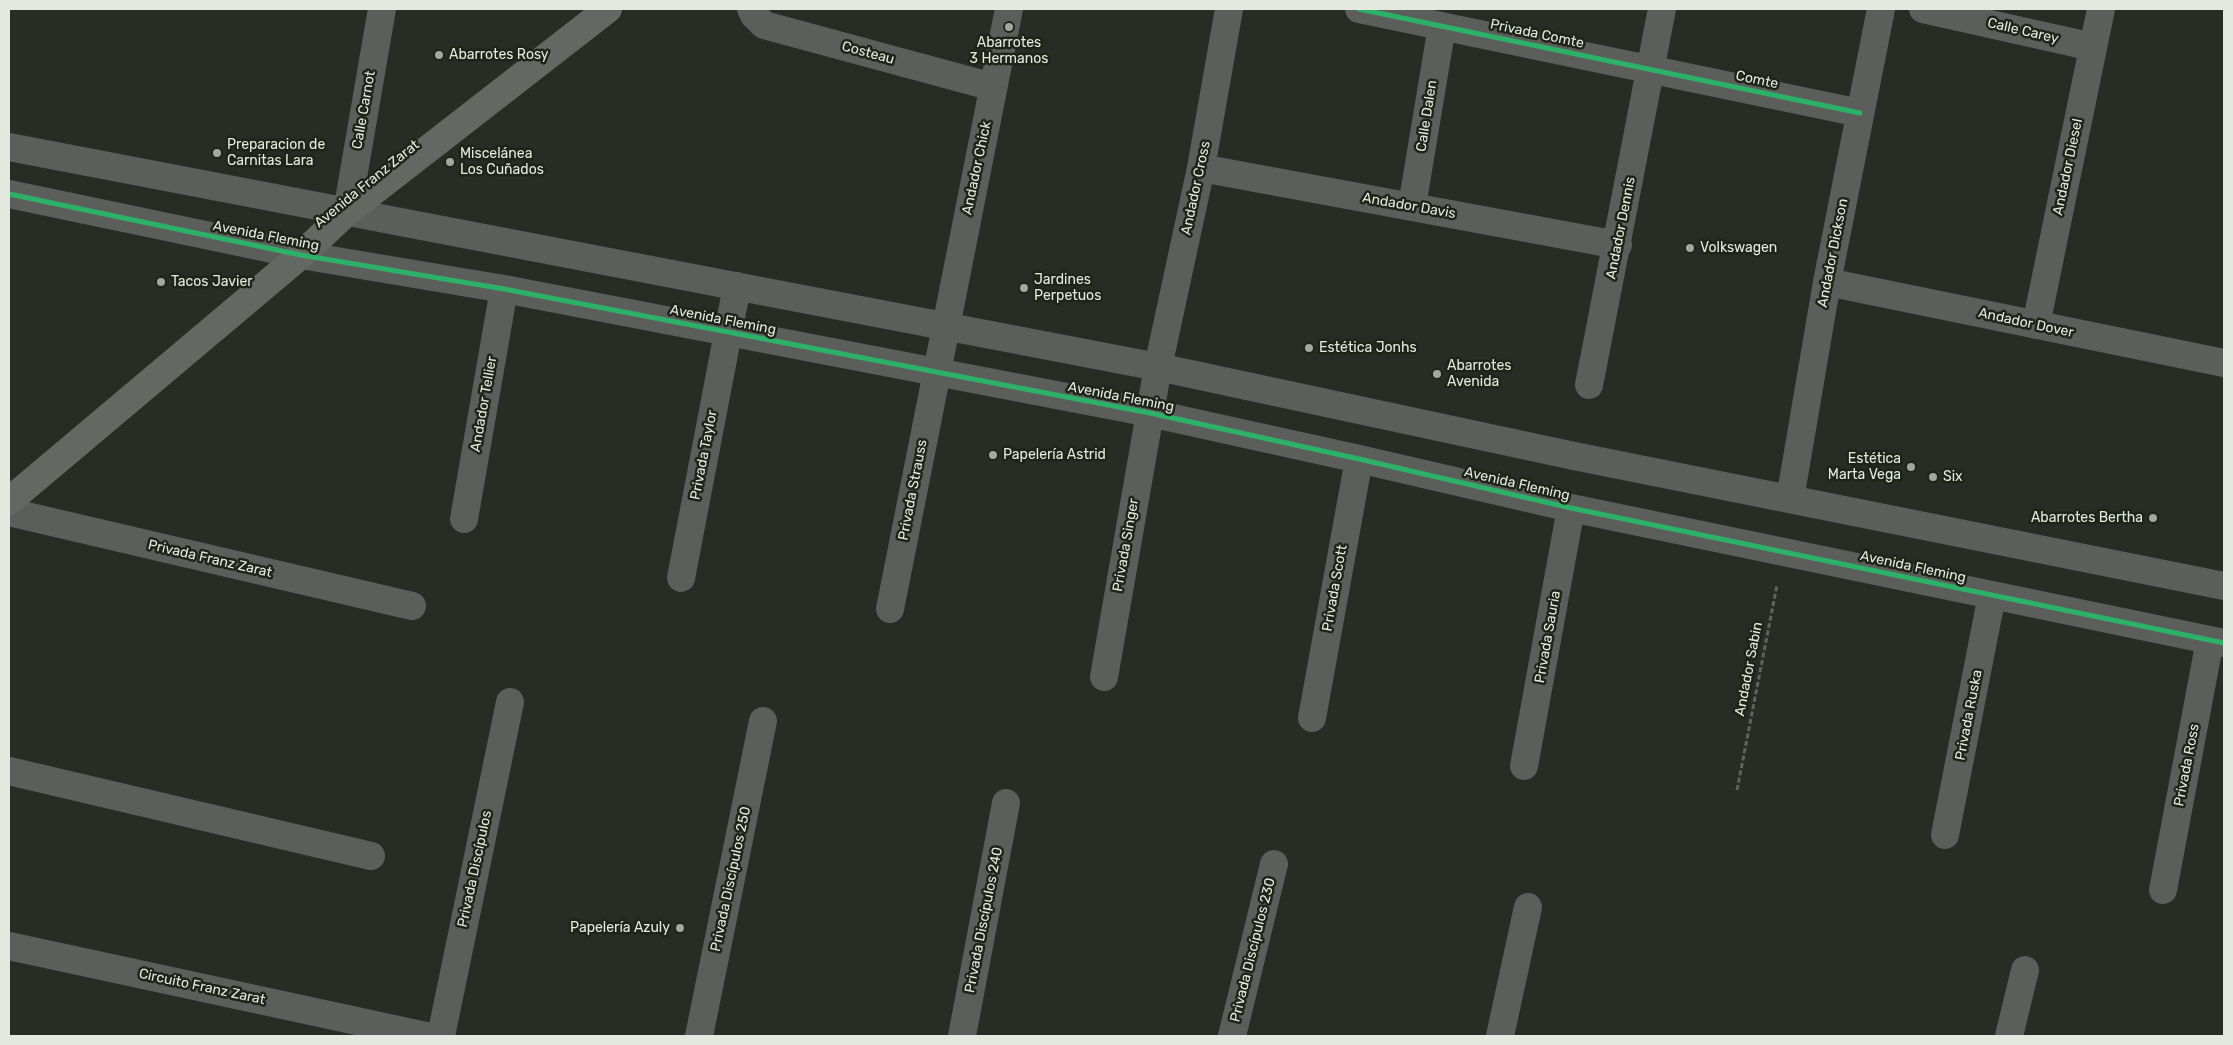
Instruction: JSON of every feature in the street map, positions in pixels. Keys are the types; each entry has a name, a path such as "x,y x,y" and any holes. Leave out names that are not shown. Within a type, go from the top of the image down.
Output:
{"main road":[{"name":"Avenida Franz Zarat","path":"9,501 300,255 346,212 608,9"}],"street":[{"name":"Calle Carnot","path":"346,212 382,9"},
{"name":"Costeau","path":"751,9 764,25 993,87"},
{"name":"Andador Chick","path":"937,372 1009,9"},
{"name":"Andador Cross","path":"1150,413 1158,367 1201,168 1229,9"},
{"name":"Privada Comte","path":"1359,9 1415,14 1442,26 1650,70"},
{"name":"Andador Dennis","path":"1589,386 1618,245 1662,9"},
{"name":"Andador Dickson","path":"1790,499 1827,282 1881,9"},
{"name":"Calle Carey","path":"1923,9 2093,46"},
{"name":"Andador Diesel","path":"2036,325 2101,9"},
{"name":"Calle Dalen","path":"1412,206 1442,26"},
{"name":"Comte","path":"1650,70 1860,113"},
{"path":"9,148 1158,367 1564,454 2224,586"},
{"name":"Andador Davis","path":"1201,168 1618,245"},
{"name":"Avenida Fleming","path":"9,194 300,255 504,288 1150,413 1571,508 2217,641"},
{"name":"Andador Dover","path":"1827,282 2224,364"},
{"name":"Privada Taylor","path":"681,578 736,286"},
{"name":"Andador Tellier","path":"464,520 504,288"},
{"name":"Privada Strauss","path":"890,609 937,372"},
{"name":"Privada Singer","path":"1104,677 1150,413"},
{"name":"Privada Scott","path":"1312,718 1359,459"},
{"name":"Privada Sauria","path":"1524,766 1571,508"},
{"name":"Privada Franz Zarat","path":"9,512 412,606"},
{"name":"Privada Ruska","path":"1945,835 1992,595"},
{"name":"Privada Ross","path":"2163,890 2217,641"},
{"name":"Privada Discípulos","path":"441,1036 510,702"},
{"name":"Privada Discípulos 250","path":"699,1036 763,721"},
{"path":"9,772 371,856"},
{"name":"Privada Discípulos 240","path":"962,1036 1006,804"},
{"name":"Privada Discípulos 230","path":"1232,1036 1274,864"},
{"path":"1500,1036 1528,907"},
{"name":"Circuito Franz Zarat","path":"9,946 394,1033 426,1036"},
{"path":"2009,1036 2025,970"}],"cycle path":[{"path":"1359,9 1860,113"},
{"path":"9,194 301,255 504,289 1150,413 1571,508 2224,643"}],"place":[{"name":"Abarrotes 3 Hermanos","path":"1009,27"},
{"name":"Abarrotes Rosy","path":"439,55"},
{"name":"Preparacion de Carnitas Lara","path":"217,153"},
{"name":"Miscelánea Los Cuñados","path":"450,162"},
{"name":"Volkswagen","path":"1690,248"},
{"name":"Tacos Javier","path":"161,282"},
{"name":"Jardines Perpetuos","path":"1024,288"},
{"name":"Estética Jonhs","path":"1309,348"},
{"name":"Abarrotes Avenida","path":"1437,374"},
{"name":"Papelería Astrid","path":"993,455"},
{"name":"Estética Marta Vega","path":"1911,467"},
{"name":"Six","path":"1933,477"},
{"name":"Abarrotes Bertha","path":"2153,518"},
{"name":"Papelería Azuly","path":"680,928"}]}
